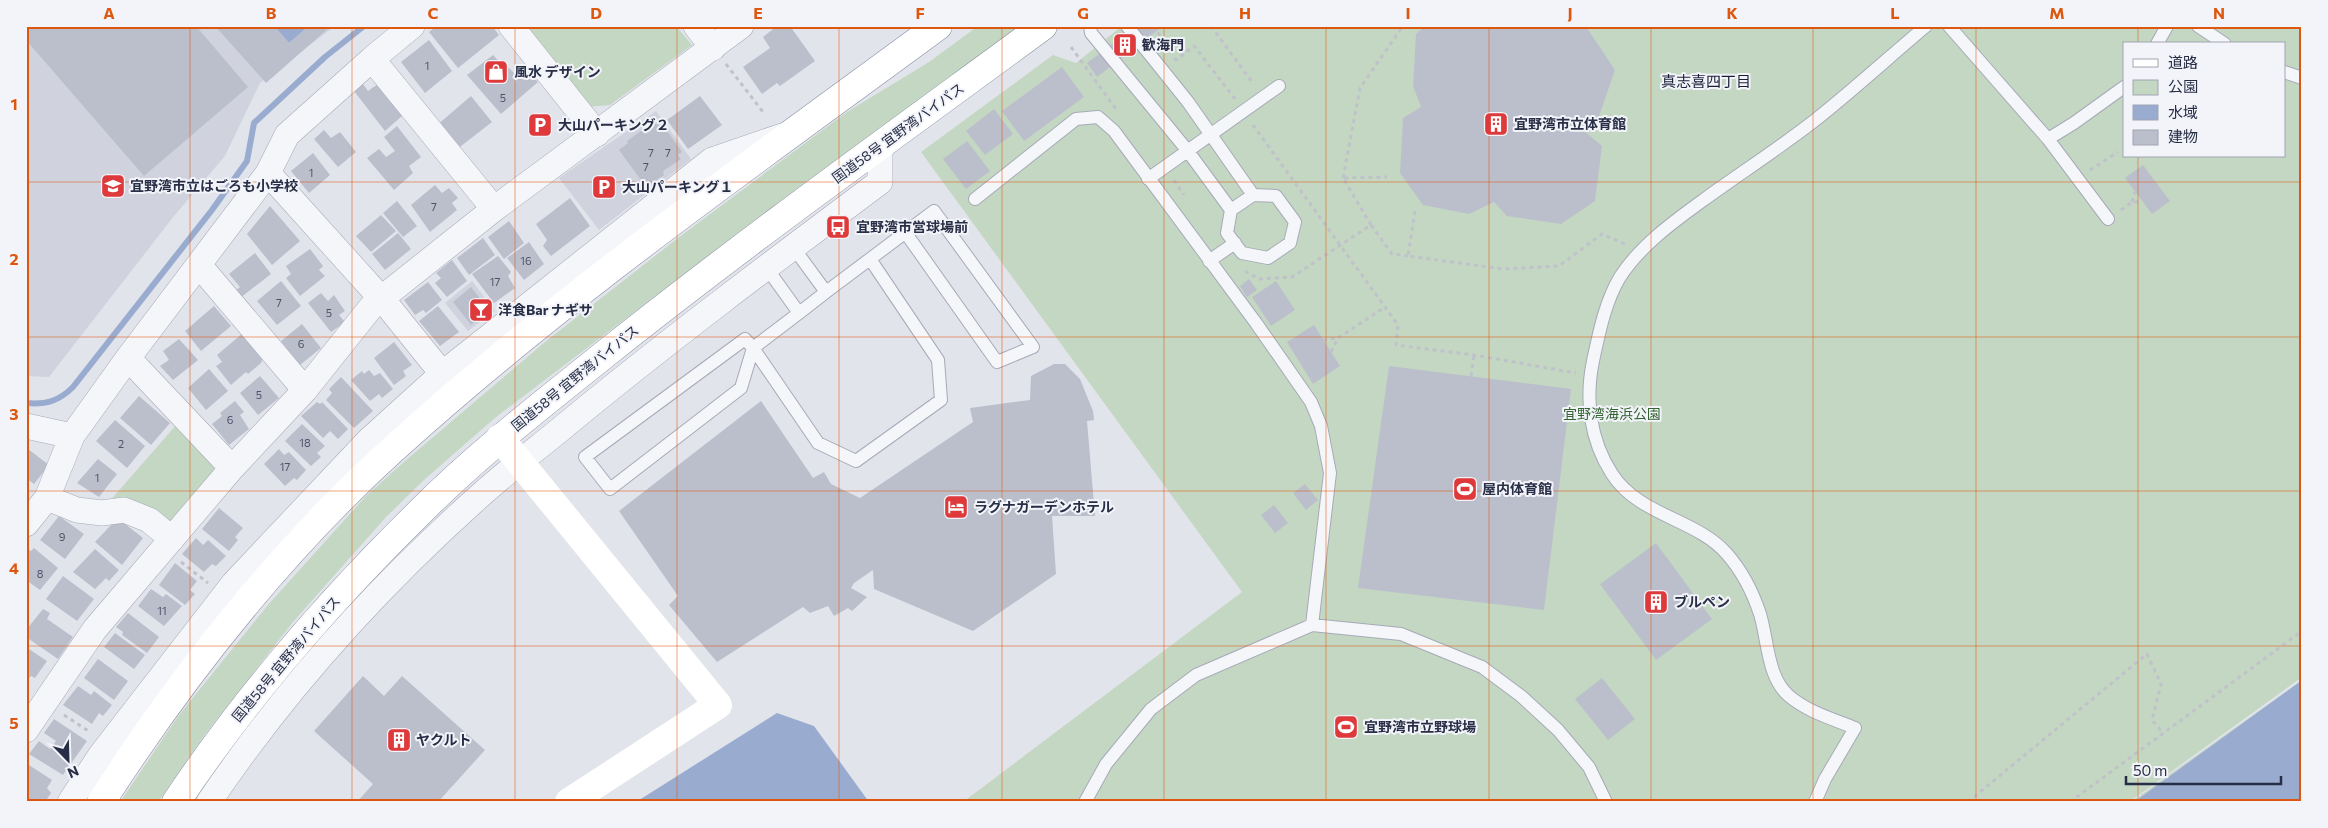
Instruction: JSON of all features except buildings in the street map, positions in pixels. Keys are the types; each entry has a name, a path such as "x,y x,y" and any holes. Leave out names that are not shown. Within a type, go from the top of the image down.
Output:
{"main road":[{"path":"101,802 142,738 196,665 259,588 389,453 450,384 938,26"},
{"name":"国道58号 宜野湾バイパス","path":"176,802 244,708 350,584 422,509 500,438 691,285 1043,26"},
{"path":"500,438 718,705 569,802"}],"street":[{"path":"26,524 47,498 72,436 128,358 268,174 287,136 372,59 412,26"},
{"path":"511,26 597,134"},
{"path":"696,26 713,48"},
{"path":"26,730 95,629 232,468 305,390 381,298 494,209 741,26"},
{"path":"372,59 494,209"},
{"path":"209,802 258,732 344,629 474,500 643,362 880,182 880,146"},
{"path":"70,802 100,756 234,583 368,441 450,384 381,298 268,174"},
{"path":"199,265 305,390"},
{"path":"128,358 232,468"},
{"path":"26,426 72,436"},
{"path":"47,498 77,510 102,513 124,510 148,520 168,543"}],"lane":[{"path":"1090,26 1090,32 1188,150 1231,210 1227,233 1242,254 1268,258 1290,242 1295,222 1276,196 1253,195 1231,210"},
{"path":"1127,26 1188,102 1253,195"},
{"path":"1815,802 1825,778 1855,728 1817,713 1789,696 1778,681 1760,615 1751,590 1726,553 1704,537 1647,506 1628,492 1613,476 1594,436 1590,408 1590,376 1607,306 1620,278 1642,250 1677,220 1814,121 1926,26"},
{"path":"1949,26 2048,139 2108,219"},
{"path":"2159,42 2167,26"},
{"path":"2198,26 2222,42"},
{"path":"2286,73 2302,78"},
{"path":"1148,179 1279,86"},
{"path":"2048,139 2123,88"},
{"path":"975,199 1076,119 1098,117 1114,131 1256,323 1311,402 1321,426 1330,473 1312,626"},
{"path":"870,259 938,360 941,400 856,461 818,443 753,348 745,339 585,457 610,489 741,388 753,348 905,232 934,211 1034,347 997,362 905,232"},
{"path":"1209,261 1234,243"},
{"path":"793,247 826,292"},
{"path":"766,267 799,314"},
{"path":"1085,802 1106,764 1151,709 1196,675 1312,626 1401,634 1482,667 1521,696 1558,730 1589,767 1606,802"}],"path":[{"path":"1154,26 1176,60 1194,46 1233,96 1398,325 1396,345 1474,355 1590,376"},
{"path":"1211,26 1252,82 1246,87"},
{"path":"1403,26 1360,88 1343,178 1371,225 1392,254 1503,269 1559,266 1602,234 1642,250"},
{"path":"713,48 763,112"},
{"path":"1233,96 1240,92"},
{"path":"2078,178 2118,152"},
{"path":"1343,178 1387,177"},
{"path":"2132,202 2135,192"},
{"path":"2108,219 2132,202 2142,202"},
{"path":"1408,256 1415,211"},
{"path":"1340,244 1371,225"},
{"path":"1323,340 1338,338 1385,307"},
{"path":"1331,352 1338,338"},
{"path":"1471,376 1474,355"},
{"path":"168,543 214,588"},
{"path":"2070,802 2302,631"},
{"path":"1968,802 2147,654 2162,684 2152,720 2163,733"},
{"path":"60,712 91,733"}],"shaded area":[{"name":"宜野湾市立はごろも小学校","path":"26,26 335,26 260,83 225,156 174,216 49,377 26,376"},
{"path":"656,111 691,159 599,230 559,178"},
{"path":"472,281 495,311 468,331 445,303"}],"green space":[{"path":"521,26 676,26 692,45 610,105 586,107"},
{"path":"978,26 1019,26 700,262 496,417 425,479 386,517 293,622 206,733 158,802 120,802 179,715 268,605 366,496 545,342 678,238 847,112 929,62"},
{"name":"宜野湾海浜公園","path":"1122,26 2302,26 2302,680 2134,802 963,802 1242,592 921,152 1053,55 1076,63"},
{"path":"178,423 219,467 171,522 108,503"}],"water":[{"path":"274,26 309,26 289,43"},
{"path":"2302,680 2302,802 2134,802"},
{"path":"777,713 814,726 869,802 636,802"}],"pier":[{"path":"2302,677 2302,680 2131,802 2132,800"}],"waterway":[{"path":"26,403 46,403 52,401 63,396 73,387 212,210 247,161 254,123 325,57 364,26"}],"place":[{"name":"歓海門","path":"1125,45"},
{"name":"風水 デザイン","path":"496,72"},
{"name":"宜野湾市立体育館","path":"1496,124"},
{"name":"大山パーキング２","path":"540,125"},
{"name":"宜野湾市立はごろも小学校","path":"113,186"},
{"name":"大山パーキング１","path":"604,187"},
{"name":"宜野湾市営球場前","path":"838,227"},
{"name":"洋食Bar ナギサ","path":"481,310"},
{"name":"屋内体育館","path":"1465,489"},
{"name":"ラグナガーデンホテル","path":"956,507"},
{"name":"ブルペン","path":"1656,602"},
{"name":"宜野湾市立野球場","path":"1346,727"},
{"name":"ヤクルト","path":"399,740"}],"district":[{"name":"真志喜四丁目","path":"1706,82"}]}
